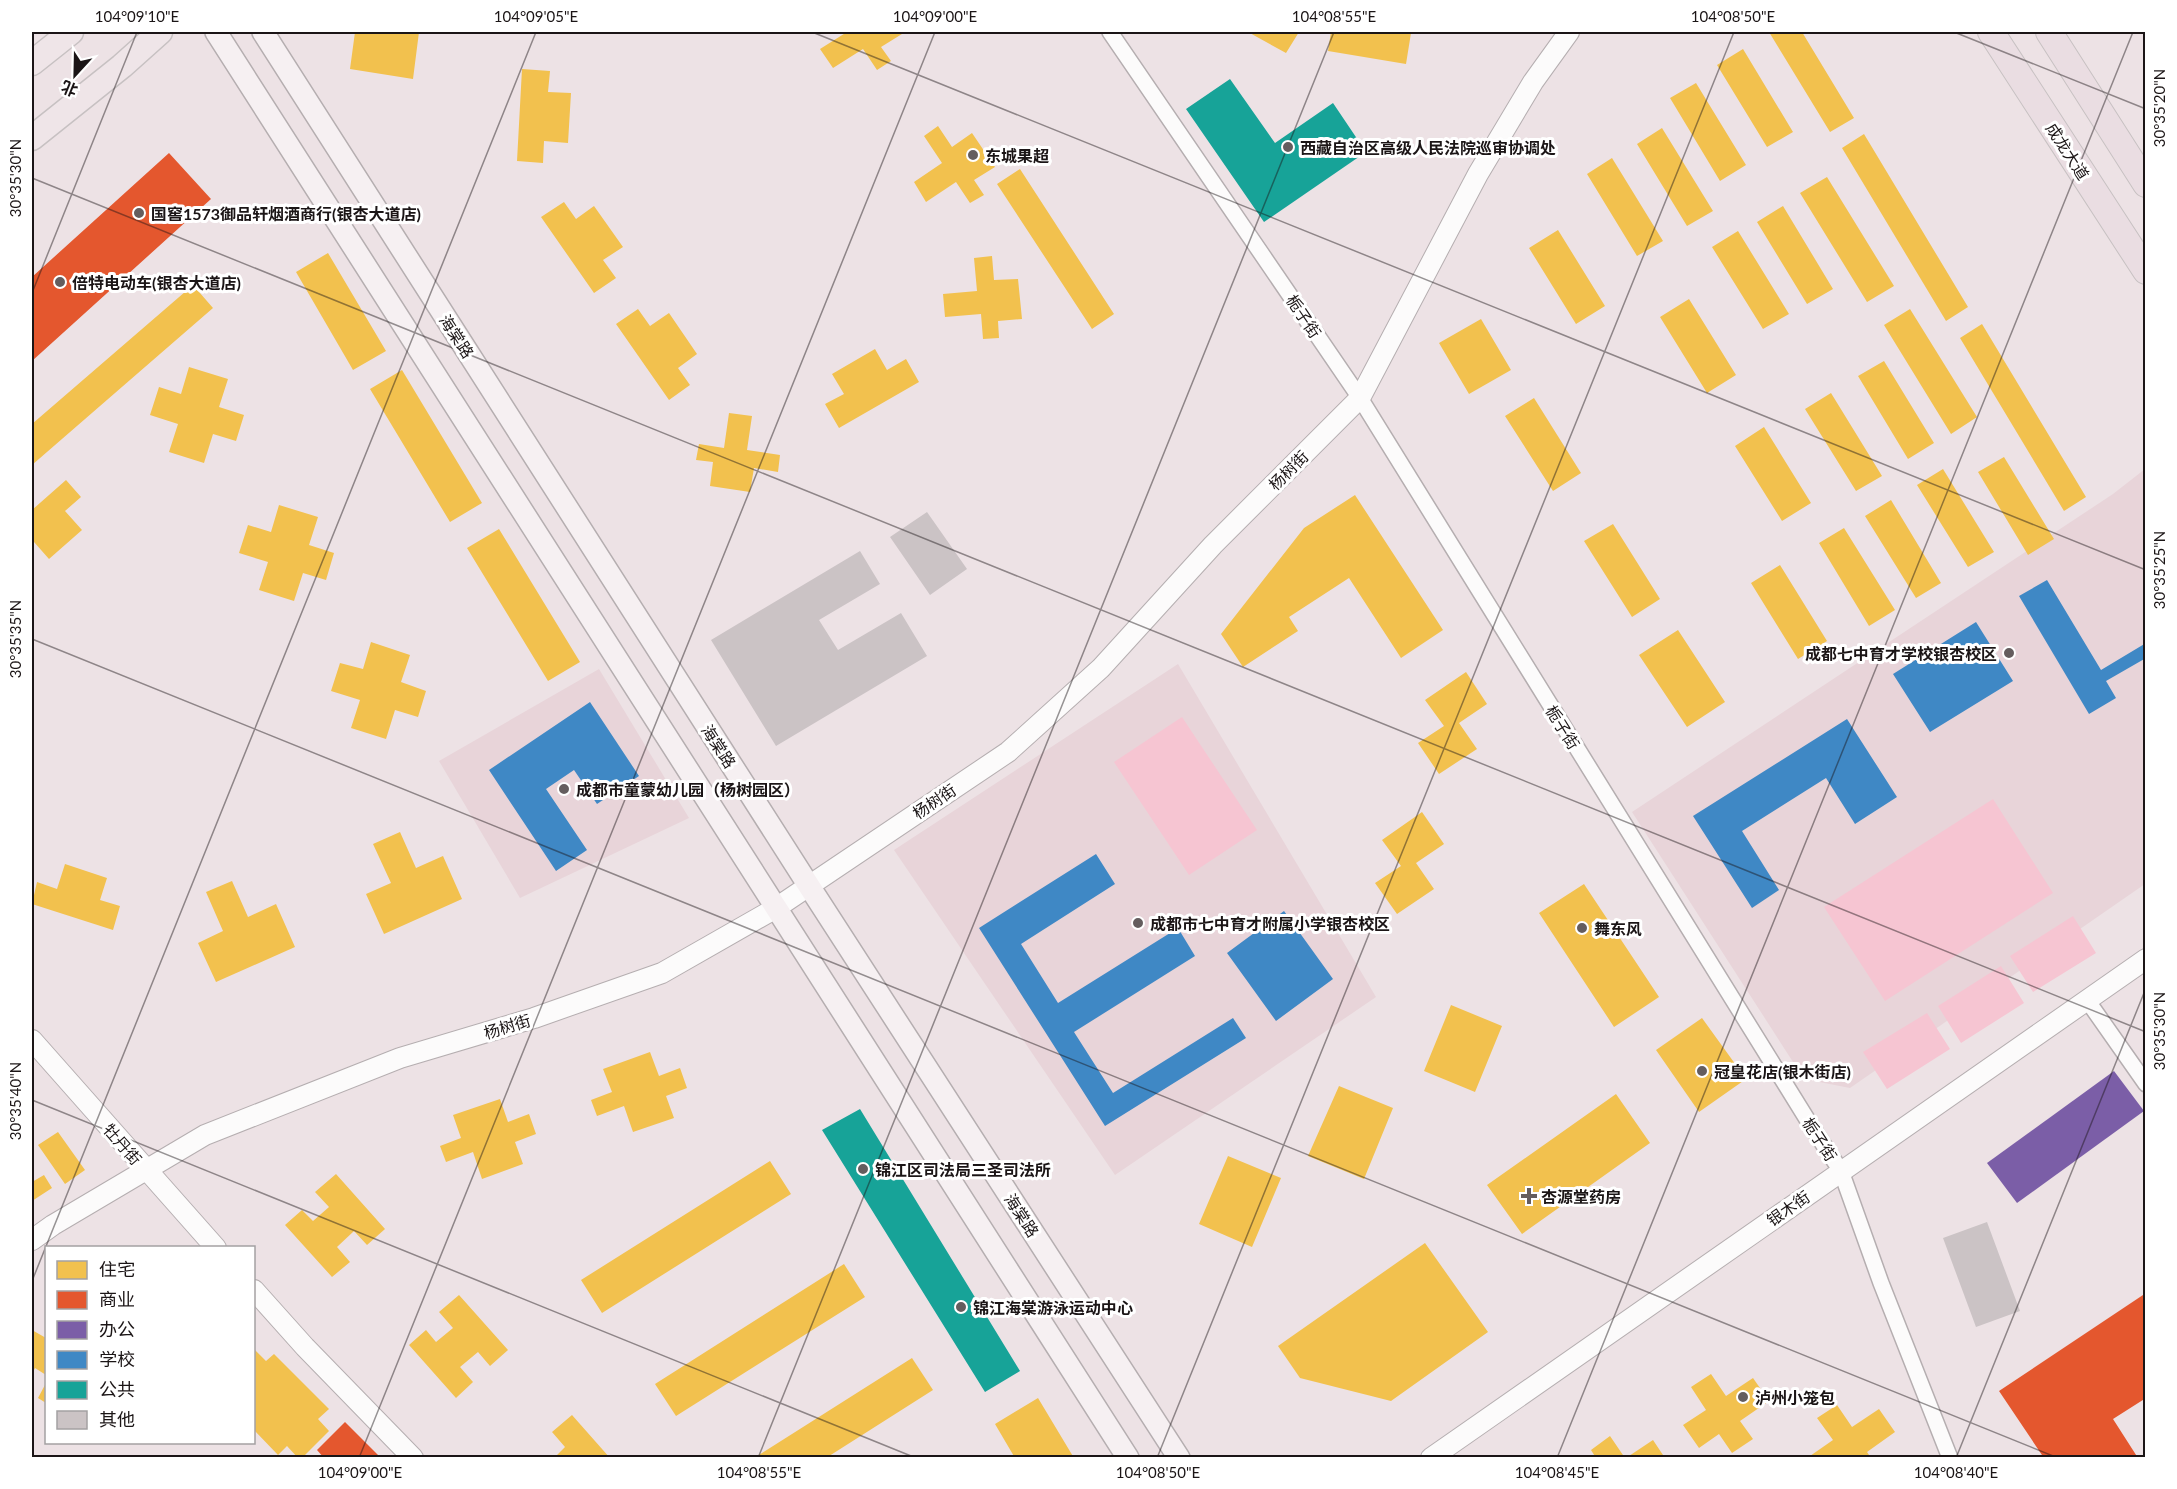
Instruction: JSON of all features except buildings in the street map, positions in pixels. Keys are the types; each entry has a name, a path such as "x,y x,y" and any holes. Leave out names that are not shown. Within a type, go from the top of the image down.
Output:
{"highway":[{"name":"成龙大道","path":"1991,32 2145,271"},
{"path":"2049,32 2145,184"}],"main road":[{"path":"32,63 71,32"},
{"path":"32,138 123,66 160,32"},
{"path":"216,32 1128,1458"},
{"name":"海棠路","path":"263,32 809,886 1179,1458"}],"street":[{"name":"栀子街","path":"1110,32 1360,398 1841,1171 1881,1283 1950,1458"},
{"name":"杨树街","path":"32,1240 52,1225 205,1135 400,1058 534,1018 662,974 776,908 1008,752 1101,668 1213,546 1360,398 1478,174 1533,82 1569,32"},
{"name":"银木街","path":"1431,1458 2145,959"},
{"path":"2087,1000 2145,1084"},
{"name":"牡丹街","path":"32,1040 214,1246"},
{"path":"255,1291 305,1347 413,1458"}],"shaded area":[{"name":"成都七中育才学校银杏校区","path":"2145,469 2145,884 1850,1088 1804,1079 1632,812 2113,494"},
{"name":"成都市七中育才附属小学银杏校区","path":"1178,664 1376,997 1115,1175 894,850"},
{"name":"成都市童蒙幼儿园（杨树园区）","path":"599,669 689,818 520,898 439,761"},
{"path":"1182,717 1257,830 1189,875 1114,762"},
{"path":"1993,799 2053,893 1885,1001 1824,907"},
{"path":"2073,916 2096,953 2033,992 2010,956"},
{"path":"2001,966 2024,1003 1961,1043 1938,1006"},
{"path":"1927,1013 1950,1049 1887,1089 1863,1052"}],"place":[{"name":"西藏自治区高级人民法院巡审协调处","path":"1288,147"},
{"name":"东城果超","path":"973,155"},
{"name":"国窖1573御品轩烟酒商行(银杏大道店)","path":"139,213"},
{"name":"倍特电动车(银杏大道店)","path":"60,282"},
{"name":"成都七中育才学校银杏校区","path":"2009,653"},
{"name":"成都市童蒙幼儿园（杨树园区）","path":"564,789"},
{"name":"成都市七中育才附属小学银杏校区","path":"1138,923"},
{"name":"舞东风","path":"1582,928"},
{"name":"冠皇花店(银木街店)","path":"1702,1071"},
{"name":"锦江区司法局三圣司法所","path":"863,1169"},
{"name":"杏源堂药房","path":"1529,1196"},
{"name":"锦江海棠游泳运动中心","path":"961,1307"},
{"name":"泸州小笼包","path":"1743,1397"}]}
